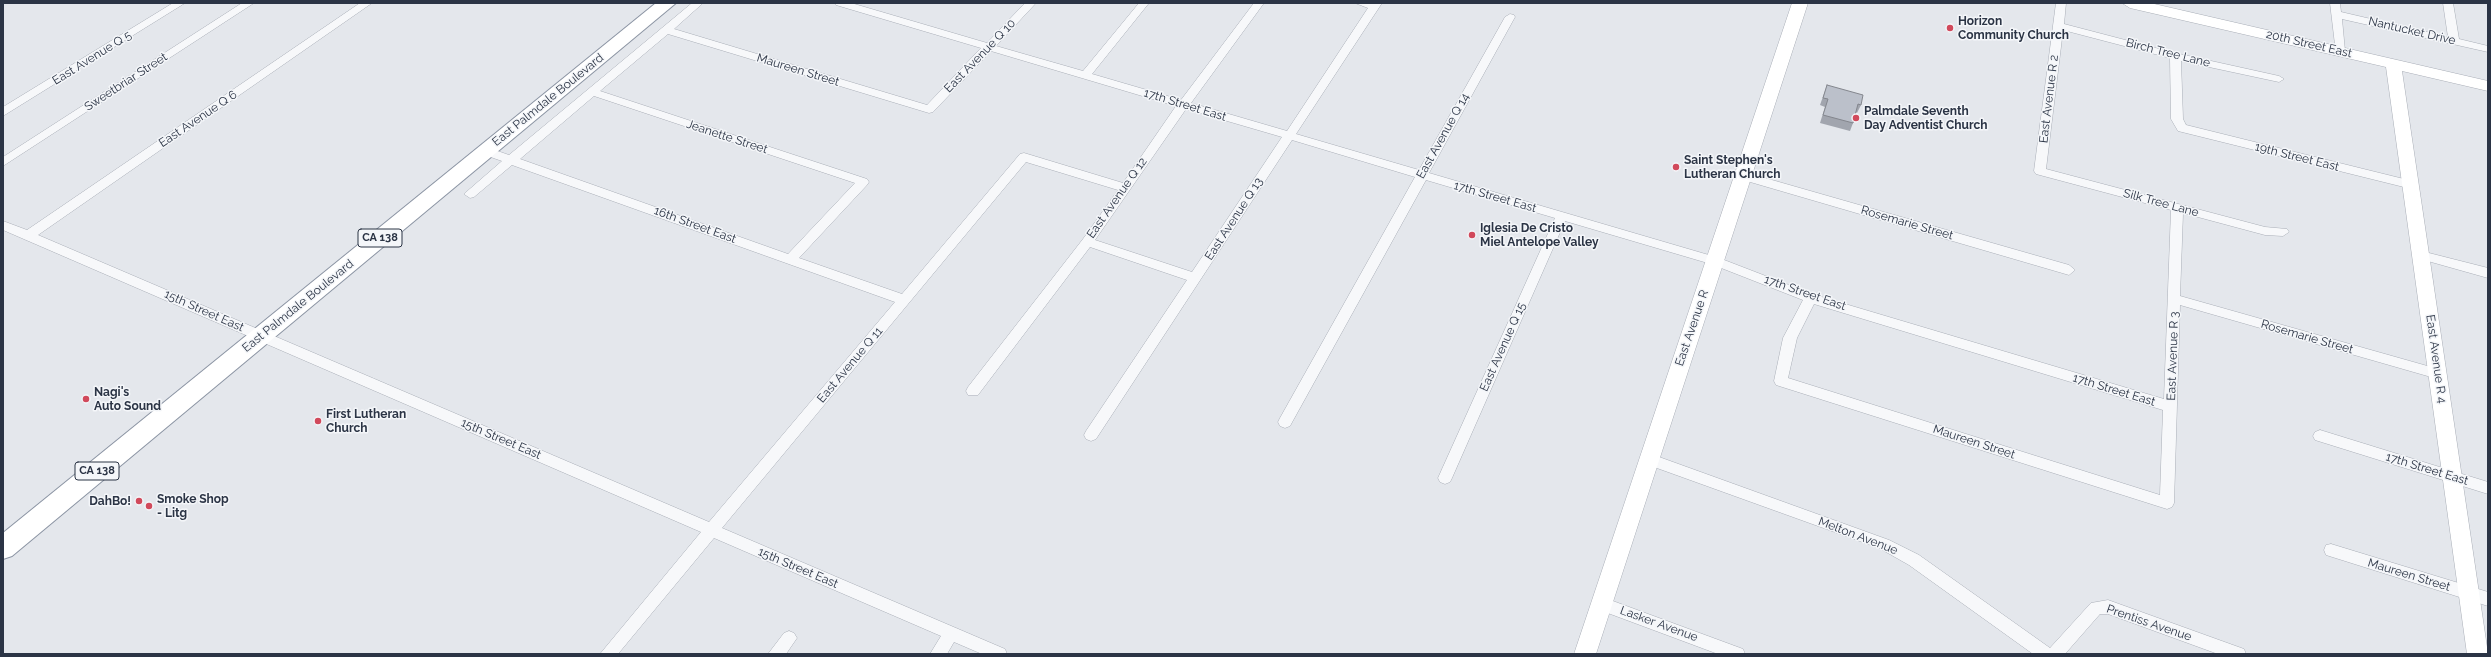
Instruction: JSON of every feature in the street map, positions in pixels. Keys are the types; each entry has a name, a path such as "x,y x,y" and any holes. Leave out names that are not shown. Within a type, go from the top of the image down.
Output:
{"highway":[{"name":"East Palmdale Boulevard","path":"3,548 667,3"}],"street":[{"name":"East Avenue Q 5","path":"3,112 180,3"},
{"name":"Sweetbriar Street","path":"3,162 249,3"},
{"name":"East Avenue Q 6","path":"29,235 367,3"},
{"name":"East Palmdale Boulevard","path":"470,194 698,3"},
{"name":"17th Street East","path":"840,3 1086,74 1421,176 1715,261 1811,298 2171,407"},
{"name":"East Avenue Q 10","path":"929,109 1031,3"},
{"path":"1086,74 1144,3"},
{"name":"East Avenue Q 12","path":"973,391 1087,242 1126,188 1151,148 1259,3"},
{"path":"1360,3 1376,5"},
{"name":"East Avenue R","path":"1585,654 1800,3"},
{"name":"East Avenue R 2","path":"2040,171 2061,3"},
{"name":"20th Street East","path":"2130,3 2488,86"},
{"path":"2335,3 2340,51"},
{"path":"2448,3 2454,41"},
{"name":"East Avenue Q 13","path":"1091,435 1376,5"},
{"name":"Nantucket Drive","path":"2336,14 2488,49"},
{"name":"East Avenue Q 14","path":"1285,422 1510,17"},
{"name":"Birch Tree Lane","path":"2058,26 2175,56 2279,79"},
{"name":"Maureen Street","path":"666,30 929,109"},
{"name":"19th Street East","path":"2175,56 2177,119 2182,128 2412,185"},
{"name":"East Avenue R 4","path":"2393,64 2412,185 2452,476 2479,596 2478,654"},
{"name":"Jeanette Street","path":"592,92 863,182 791,259"},
{"name":"16th Street East","path":"486,151 904,300"},
{"name":"East Avenue Q 11","path":"608,654 1024,157 1126,188"},
{"name":"Silk Tree Lane","path":"2040,171 2265,231 2284,232"},
{"name":"Rosemarie Street","path":"1744,176 2069,270"},
{"name":"East Avenue R 3","path":"2167,503 2177,208"},
{"name":"East Avenue Q 15","path":"1445,478 1561,217"},
{"name":"15th Street East","path":"3,225 999,654"},
{"path":"1087,242 1195,278"},
{"path":"2421,255 2488,273"},
{"name":"Maureen Street","path":"1811,298 1790,338 1781,381 2167,503"},
{"name":"Rosemarie Street","path":"2175,299 2438,374"},
{"name":"17th Street East","path":"2320,436 2488,488"},
{"name":"Melton Avenue","path":"1648,460 1884,544 1914,560 2046,654"},
{"name":"Maureen Street","path":"2330,550 2479,596"},
{"name":"Lasker Avenue","path":"1602,604 1737,654"},
{"name":"Prentiss Avenue","path":"2055,654 2096,608 2108,607 2238,654"},
{"path":"938,654 951,634"},
{"path":"776,654 789,638"}],"building":[{"name":"Palmdale Seventh Day Adventist Church","path":"1827,85 1863,95 1861,105 1858,104 1853,123 1823,115 1828,99 1823,98"}],"place":[{"name":"Horizon Community Church","path":"1950,28"},
{"name":"Palmdale Seventh Day Adventist Church","path":"1856,118"},
{"name":"Saint Stephen's Lutheran Church","path":"1676,167"},
{"name":"Iglesia De Cristo Miel Antelope Valley","path":"1472,235"},
{"name":"Nagi's Auto Sound","path":"86,399"},
{"name":"First Lutheran Church","path":"318,421"},
{"name":"DahBo!","path":"139,501"},
{"name":"Smoke Shop - Litg","path":"149,506"}]}
